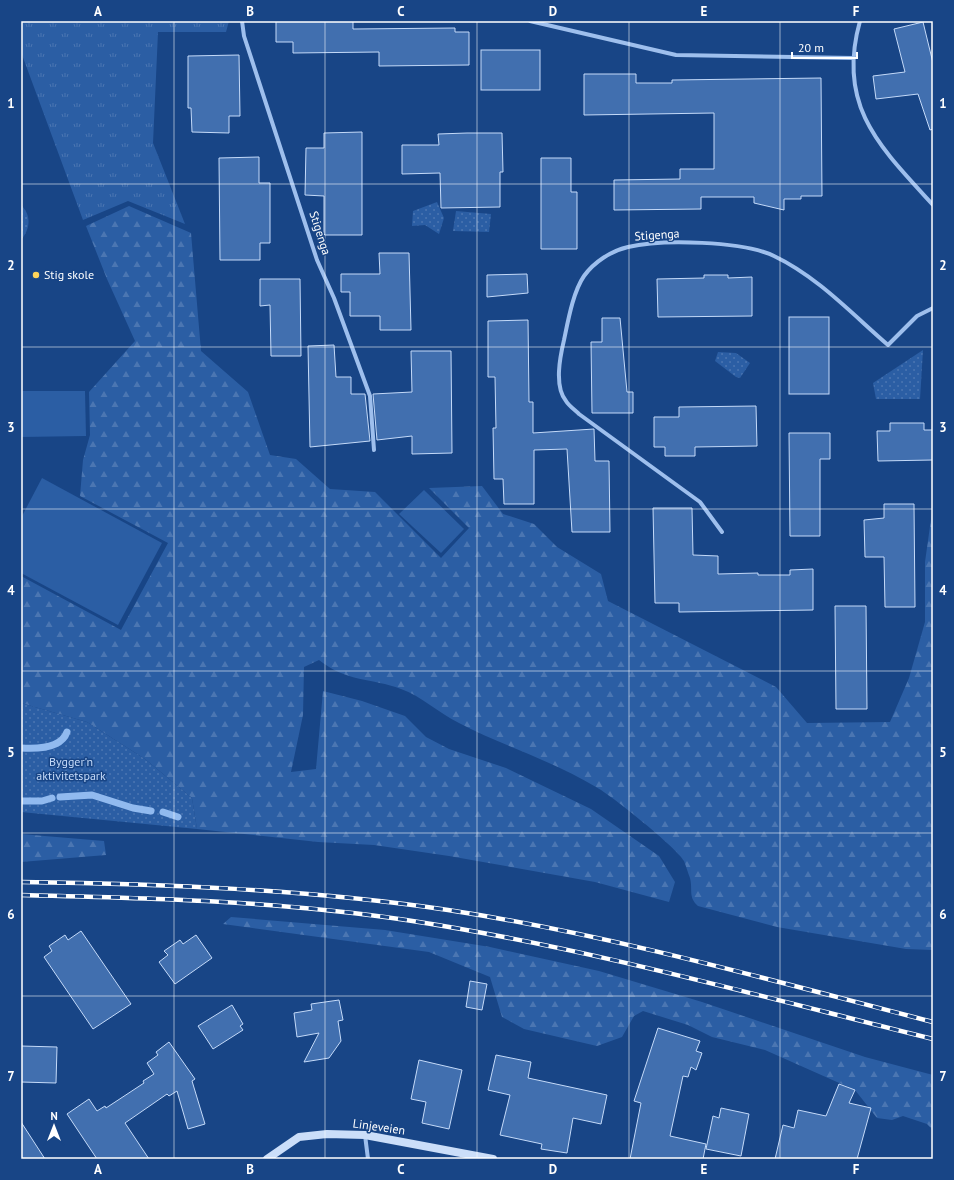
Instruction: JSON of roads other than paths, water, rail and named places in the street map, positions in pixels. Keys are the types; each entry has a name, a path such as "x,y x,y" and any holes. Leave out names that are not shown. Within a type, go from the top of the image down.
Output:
{"street":[{"name":"Stigenga","path":"242,21 244,36 317,260 334,298 370,396 374,450"},
{"path":"530,21 676,55 853,58"},
{"path":"860,21 853,58 855,92 862,114 889,156 933,205"},
{"name":"Stigenga","path":"722,532 700,502 579,414 565,400 560,384 559,374 562,346 569,317 583,277 597,262 610,254 627,247 652,244 720,244 773,255 796,268 816,282 888,345 917,316 933,308"},
{"name":"Linjeveien","path":"267,1159 299,1138 326,1134 365,1135 493,1159"},
{"path":"365,1135 368,1159"}],"waterway":[{"path":"21,748 41,748 54,745 64,738 67,732"},
{"path":"60,797 92,795 133,808 151,811"},
{"path":"21,801 42,801 52,798"},
{"path":"163,812 178,817"}],"railway":[{"path":"21,882 182,886 288,892 448,910 570,932 692,960 933,1022"},
{"path":"21,895 166,899 310,908 406,920 473,931 605,958 933,1039"}],"place":[{"name":"Stig skole","path":"36,275"}],"park label":[{"name":"Bygger'n aktivitetspark","path":"71,769"}]}
